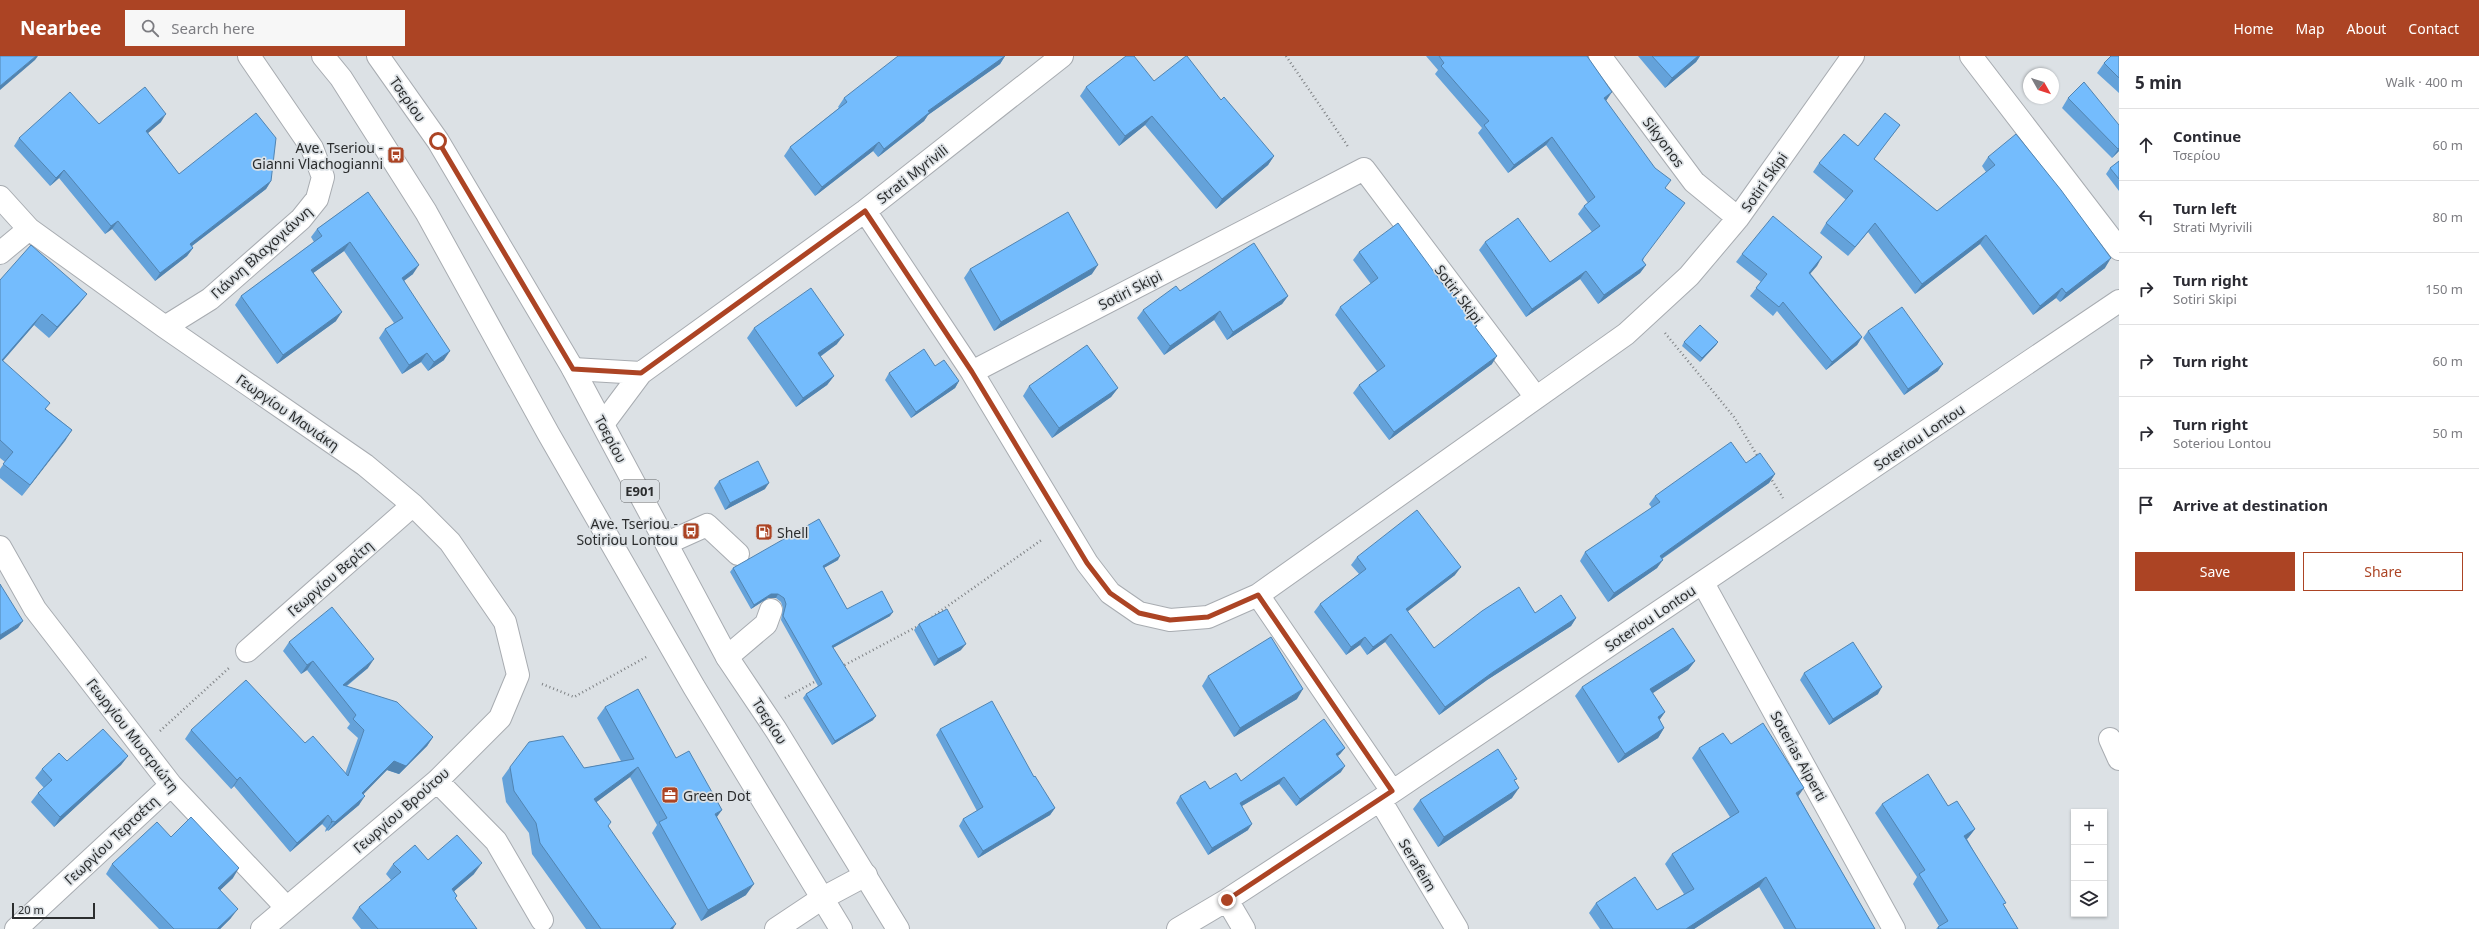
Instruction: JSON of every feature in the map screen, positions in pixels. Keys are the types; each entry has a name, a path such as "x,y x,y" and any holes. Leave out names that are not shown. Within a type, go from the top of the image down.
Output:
{"street":[{"name":"Γιάννη Βλαχογιάννη","path":"165,327 210,299 301,219 317,199 323,177 312,148 249,56"},
{"path":"323,56 341,78 426,212 670,644 821,899 841,929"},
{"name":"Τσερίου","path":"378,56 438,141 573,369 728,657 763,710 898,929"},
{"name":"Strati Myrivili","path":"603,424 641,373 865,211 1062,56"},
{"name":"Sikyonos","path":"1600,56 1694,182 1738,218"},
{"name":"Sotiri Skipi","path":"972,372 1364,169 1535,396 1626,334 1689,276 1738,218 1853,56"},
{"path":"1971,56 2119,250"},
{"name":"Γεωργίου Μανιάκη","path":"0,197 29,229 165,327 365,465 412,505 450,542 505,622 518,675"},
{"path":"865,211 972,372 1062,524 1087,563 1110,593 1139,613 1170,620 1208,617 1258,595 1535,396"},
{"path":"0,253 29,229"},
{"name":"Soteriou Lontou","path":"1178,929 1227,900 1386,796 2119,301"},
{"path":"573,369 641,373"},
{"name":"Γεωργίου Βερίτη","path":"247,651 412,505"},
{"path":"667,543 707,525 738,554"},
{"name":"Γεωργίου Μυστριώτη","path":"0,547 34,609 171,785 286,907"},
{"name":"Soterias Aiperti","path":"1703,583 1894,929"},
{"name":"Serafeim","path":"1258,595 1386,796 1457,929"},
{"path":"728,657 766,624 770,610"},
{"name":"Γεωργίου Βρούτου","path":"262,929 286,907 437,781 500,718 518,675"},
{"path":"437,781 496,841 542,920"},
{"name":"Γεωργίου Τερτσέτη","path":"16,929 171,785"},
{"path":"776,929 821,899 866,875"},
{"path":"1227,900 1244,929"}],"path":[{"path":"1286,56 1364,169"},
{"path":"1648,313 1734,417 1759,458"},
{"path":"1767,472 1796,520"},
{"path":"928,620 1062,524"},
{"path":"839,669 922,624"},
{"path":"518,675 574,697 670,644"},
{"path":"142,748 247,651"},
{"path":"763,710 825,676"}],"building":[{"path":"0,56 36,56 0,86"},
{"path":"898,56 1005,56 928,111 930,112 884,149 879,142 822,187 790,147 847,102 844,98"},
{"path":"1126,56 1134,56 1154,81 1187,56 1221,100 1224,97 1274,156 1222,199 1152,116 1125,136 1086,87"},
{"path":"1439,56 1587,56 1612,92 1604,98 1655,168 1671,180 1665,188 1685,203 1642,260 1646,265 1604,295 1586,271 1532,309 1485,242 1518,218 1550,262 1600,226 1584,206 1595,197 1552,137 1514,165 1484,125 1489,121 1441,66 1444,63"},
{"path":"1652,56 1698,56 1672,78"},
{"path":"2111,56 2119,56 2119,78 2104,63"},
{"path":"2084,82 2119,125 2118,149 2068,98"},
{"path":"145,87 166,114 146,131 179,174 256,113 276,138 271,181 190,244 193,248 160,273 118,221 111,226 64,170 56,178 19,138 70,92 99,124"},
{"path":"1885,113 1900,125 1874,159 1937,211 1995,165 1988,157 2016,134 2061,190 2111,258 2066,293 2062,288 2040,306 1986,235 1922,284 1875,223 1855,247 1826,223 1853,191 1819,163 1844,134 1858,146"},
{"path":"2119,161 2119,179 2110,168"},
{"path":"368,192 419,265 402,278 450,351 434,362 427,353 409,365 385,329 403,318 350,242 311,270 342,312 283,355 241,296 322,236 317,229"},
{"path":"1068,212 1098,265 1001,322 970,269"},
{"path":"1773,216 1822,257 1809,273 1862,337 1832,362 1783,302 1779,307 1756,288 1767,274 1742,254"},
{"path":"1398,223 1445,287 1447,285 1477,326 1475,327 1497,356 1394,432 1359,385 1385,366 1340,307 1378,278 1359,252"},
{"path":"1254,243 1288,296 1233,332 1220,311 1170,346 1143,310 1176,286 1180,291"},
{"path":"31,245 87,294 57,327 42,314 2,360 50,403 45,409 72,430 30,485 3,464 13,452 0,440 0,280"},
{"path":"811,288 844,335 818,353 834,376 803,398 754,328"},
{"path":"1902,307 1943,364 1908,389 1868,331"},
{"path":"1700,325 1718,342 1702,358 1684,342"},
{"path":"1087,345 1118,388 1059,428 1029,386"},
{"path":"924,349 935,366 944,360 959,381 916,412 889,373"},
{"path":"1731,442 1746,463 1760,453 1775,474 1660,556 1663,560 1614,593 1585,552 1660,502 1655,496"},
{"path":"758,461 769,483 730,503 719,481"},
{"path":"1417,510 1461,567 1406,609 1434,648 1482,611 1519,587 1535,613 1561,595 1576,618 1493,672 1445,707 1391,634 1373,647 1365,637 1351,647 1320,604 1366,569 1357,557"},
{"path":"819,519 840,556 823,566 847,609 882,591 893,612 832,646 876,716 835,741 806,694 822,684 783,616 786,604 784,598 778,594 771,594 754,605 733,568"},
{"path":"0,584 23,621 0,635"},
{"path":"332,607 374,659 343,685 397,702 433,737 406,766 394,761 362,793 365,796 335,822 333,821 331,823 332,820 328,815 297,843 240,777 237,780 191,730 246,680 305,743 313,736 348,776 364,730 353,719 356,715 313,661 307,665 289,642"},
{"path":"947,609 966,644 938,659 919,624"},
{"path":"1673,628 1695,661 1650,689 1665,712 1658,717 1664,728 1625,754 1582,687"},
{"path":"1271,637 1303,689 1240,728 1208,676"},
{"path":"1853,642 1882,687 1833,719 1804,673"},
{"path":"638,689 676,758 689,751 722,810 715,814 754,884 708,910 659,822 667,818 638,767 594,799 611,822 608,826 676,924 670,929 601,929 540,843 536,823 514,791 510,767 529,742 563,736 584,768 634,759 605,707"},
{"path":"992,701 1034,777 1035,776 1055,808 983,851 963,819 983,807 940,729"},
{"path":"1324,719 1345,748 1336,754 1345,766 1300,799 1284,777 1240,803 1252,824 1212,848 1180,796 1205,781 1210,789 1236,773 1241,781"},
{"path":"1763,723 1804,788 1796,793 1875,929 1796,929 1766,877 1686,929 1613,929 1596,903 1635,877 1657,910 1694,889 1672,854 1739,812 1699,748 1723,733 1731,744"},
{"path":"103,729 128,756 60,817 38,793 52,780 42,769 59,753 67,761"},
{"path":"1498,749 1517,779 1514,780 1519,788 1444,837 1420,800"},
{"path":"1928,774 1948,806 1957,801 1975,829 1964,836 2006,903 2003,904 2018,929 1939,929 1938,927 1948,921 1919,874 1925,870 1882,804"},
{"path":"191,817 239,868 218,888 238,909 217,929 174,929 112,864 157,822 171,837"},
{"path":"457,835 482,863 452,889 457,896 455,898 477,929 378,929 359,907 401,872 393,864 415,845 428,860"}],"place":[{"name":"Ave. Tseriou - Gianni Vlachogianni","path":"396,155"},
{"name":"Ave. Tseriou - Sotiriou Lontou","path":"691,531"},
{"name":"Shell","path":"764,532"},
{"name":"Green Dot","path":"670,795"}],"route":[{"path":"438,141 573,369 641,373 865,211 972,372 1062,524 1087,563 1110,593 1139,613 1170,620 1208,617 1258,595 1392,791 1227,900"}]}
